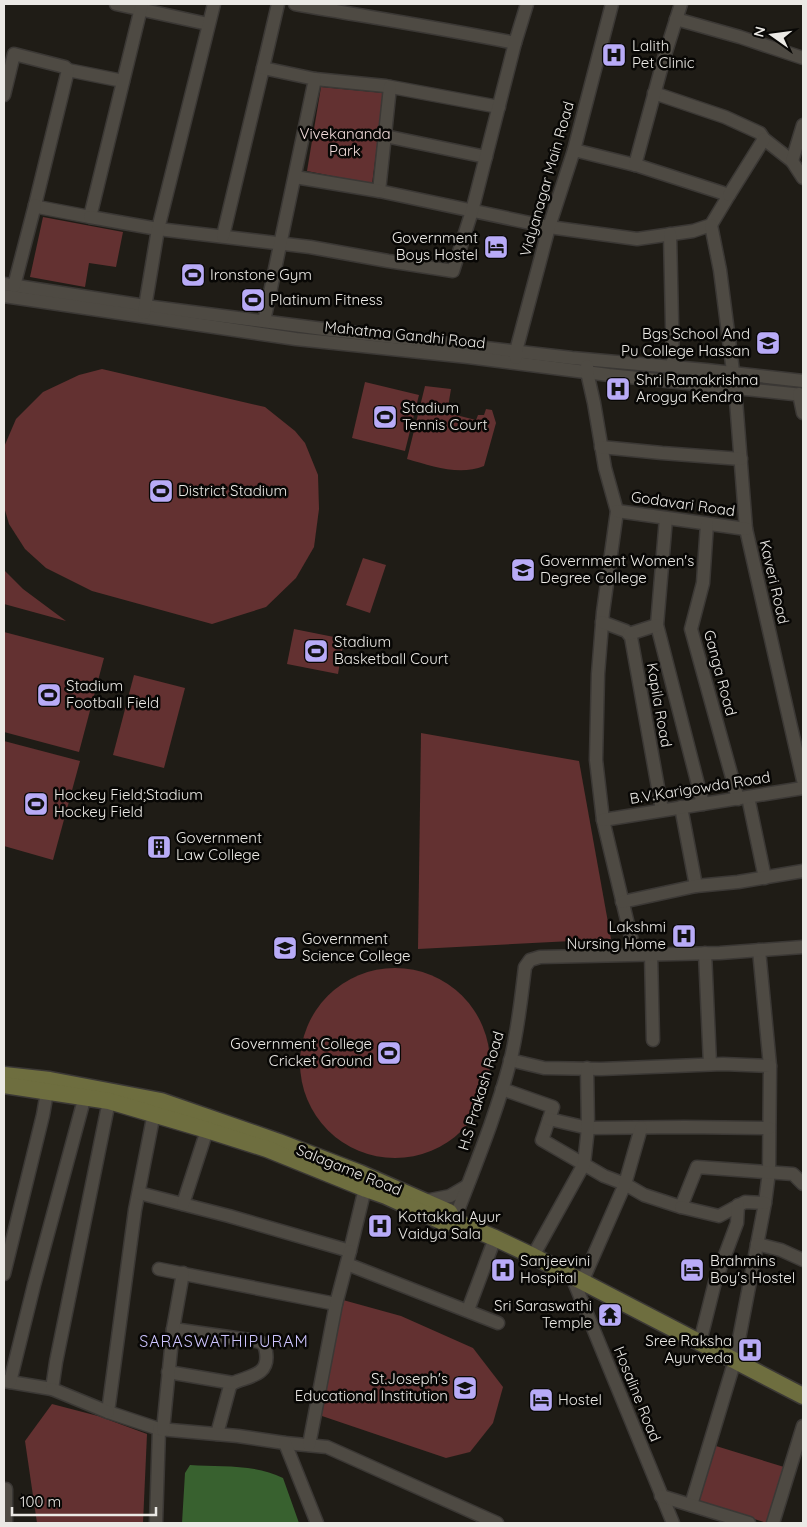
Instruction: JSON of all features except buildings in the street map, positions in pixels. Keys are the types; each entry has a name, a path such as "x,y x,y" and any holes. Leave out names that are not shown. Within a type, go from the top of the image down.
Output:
{"main road":[{"name":"Salagame Road","path":"4,1075 50,1080 161,1101 279,1142 367,1183 425,1201 449,1212 454,1221 533,1256 803,1396"},
{"path":"4,1085 109,1101 207,1130 367,1183 386,1196 445,1223 454,1221"}],"street":[{"path":"116,4 141,7 208,24"},
{"path":"144,311 158,229 214,4"},
{"path":"223,236 278,4"},
{"path":"295,4 386,21 462,32 515,43"},
{"path":"35,205 90,218 158,229 280,243 453,271 472,211 515,43 527,4"},
{"name":"Vidyanagar Main Road","path":"516,357 549,227 574,150 612,4"},
{"path":"635,165 654,93 681,4"},
{"path":"90,218 141,7"},
{"path":"676,20 740,37 803,58"},
{"path":"4,95 9,52 65,67 68,70 123,81"},
{"path":"263,68 315,79 390,87 499,107"},
{"path":"9,285 35,205 68,70"},
{"path":"264,321 315,79"},
{"path":"379,191 390,87"},
{"path":"654,93 725,117 760,133 764,139 792,161 803,178"},
{"path":"792,161 803,125"},
{"path":"385,136 486,156"},
{"path":"295,177 379,191 549,227 637,239 692,231 711,225 764,139"},
{"path":"574,150 635,165 729,195"},
{"name":"Kaveri Road","path":"711,225 720,270 735,387 746,529 803,780"},
{"path":"670,234 673,367"},
{"name":"Mahatma Gandhi Road","path":"9,285 327,343 516,357 588,358 803,381"},
{"name":"Mahatma Gandhi Road","path":"4,296 144,311 264,321 516,357 587,372 801,395"},
{"path":"327,343 331,330"},
{"path":"588,358 587,372 604,468 616,511 602,622 598,674 596,760 603,820 636,954 705,953 803,947"},
{"path":"801,395 803,414"},
{"path":"601,447 662,454 741,459"},
{"name":"Godavari Road","path":"616,511 746,529"},
{"path":"666,518 657,625 702,804"},
{"name":"Ganga Road","path":"707,524 702,584 691,629 743,798 765,878"},
{"path":"602,622 626,631 629,634 657,625"},
{"name":"Kapila Road","path":"629,634 662,810"},
{"name":"B.V.Karigowda Road","path":"603,820 803,788"},
{"path":"681,807 696,886"},
{"path":"622,902 696,886 803,872"},
{"path":"691,1505 735,1360 765,1203 769,1172 770,1066 759,950"},
{"path":"705,953 710,1064"},
{"name":"H.S Prakash Road","path":"454,1221 502,1089 518,1022 525,967 530,960 540,957 636,954"},
{"path":"651,954 653,1040"},
{"path":"510,1060 544,1068 710,1064 770,1066"},
{"path":"533,1256 584,1164 588,1128 587,1068"},
{"path":"502,1089 553,1107 542,1140 604,1176 625,1184 644,1196 715,1216 722,1215 745,1202 765,1203"},
{"path":"4,1274 47,1092"},
{"path":"85,1096 7,1381 52,1390 108,1412 161,1429 327,1447 497,1523"},
{"path":"52,1390 109,1101"},
{"path":"108,1412 138,1193 154,1114"},
{"path":"549,1119 588,1128 769,1128"},
{"path":"577,1279 625,1184 641,1128"},
{"path":"183,1204 207,1130"},
{"path":"681,1207 697,1167 793,1174 803,1184"},
{"path":"309,1445 336,1304 367,1183"},
{"path":"425,1201 450,1196 467,1186"},
{"path":"138,1193 350,1251"},
{"path":"700,1342 715,1282 735,1228 738,1205"},
{"path":"468,1310 495,1238"},
{"path":"757,1244 781,1250 803,1260"},
{"path":"347,1264 498,1323"},
{"path":"159,1268 336,1304"},
{"path":"156,1523 161,1429 173,1329 183,1273"},
{"name":"Hosaline Road","path":"577,1279 673,1523"},
{"path":"168,1372 233,1383 262,1371 267,1356 266,1347 262,1342 173,1329"},
{"path":"217,1434 233,1383"},
{"path":"773,1523 803,1426"},
{"path":"285,1443 317,1523"},
{"path":"4,1489 6,1489 6,1523"},
{"path":"662,1496 749,1523"}],"green space":[{"name":"Vivekananda Park","path":"321,87 384,93 372,184 307,171"},
{"path":"43,217 123,232 116,267 89,263 85,287 30,277"},
{"name":"District Stadium","path":"102,369 265,407 295,431 305,443 318,475 319,509 314,547 296,578 266,607 212,624 92,591 46,568 25,549 9,524 4,507 4,447 16,419 43,392 79,375"},
{"name":"Stadium Tennis Court","path":"365,382 419,395 405,451 352,438"},
{"path":"425,386 451,389 448,407 453,409 452,414 476,420 478,415 484,415 486,409 492,410 496,423 484,466 475,469 455,470 407,459"},
{"path":"363,558 386,565 370,613 346,605"},
{"path":"4,570 23,589 66,621 4,604"},
{"name":"Stadium Basketball Court","path":"294,629 344,639 338,674 287,664"},
{"name":"Stadium Football Field","path":"4,632 104,658 79,752 4,732"},
{"path":"134,675 185,688 164,768 113,755"},
{"path":"421,733 579,761 611,939 418,949"},
{"name":"Hockey Field;Stadium Hockey Field","path":"4,741 80,761 53,860 4,846"},
{"path":"404,968 414,969 440,979 455,989 469,1003 479,1018 486,1035 489,1044 489,1082 479,1108 469,1123 455,1137 440,1147 414,1157 386,1158 376,1157 350,1147 335,1137 321,1123 311,1108 301,1082 300,1054 301,1044 311,1018 321,1003 335,989 350,979 376,969"},
{"path":"343,1300 401,1316 473,1348 503,1387 493,1423 470,1452 446,1458 319,1415"},
{"path":"52,1404 98,1416 147,1434 143,1523 37,1523 25,1441"},
{"path":"716,1446 784,1467 767,1523 699,1502"}],"shaded area":[{"path":"190,1465 249,1468 283,1478 299,1523 182,1523 185,1473"}],"place":[{"name":"Lalith Pet Clinic","path":"614,55"},
{"name":"Government Boys Hostel","path":"496,247"},
{"name":"Ironstone Gym","path":"193,275"},
{"name":"Platinum Fitness","path":"253,300"},
{"name":"Bgs School And Pu College Hassan","path":"768,343"},
{"name":"Shri Ramakrishna Arogya Kendra","path":"618,389"},
{"name":"Stadium Tennis Court","path":"385,417"},
{"name":"District Stadium","path":"161,491"},
{"name":"Government Women's Degree College","path":"523,570"},
{"name":"Stadium Basketball Court","path":"316,651"},
{"name":"Stadium Football Field","path":"49,695"},
{"name":"Hockey Field;Stadium Hockey Field","path":"36,804"},
{"name":"Government Law College","path":"159,847"},
{"name":"Lakshmi Nursing Home","path":"684,936"},
{"name":"Government Science College","path":"285,948"},
{"name":"Government College Cricket Ground","path":"389,1053"},
{"name":"Kottakkal Ayur Vaidya Sala","path":"380,1226"},
{"name":"Sanjeevini Hospital","path":"503,1270"},
{"name":"Brahmins Boy's Hostel","path":"692,1270"},
{"name":"Sri Saraswathi Temple","path":"610,1315"},
{"name":"Sree Raksha Ayurveda","path":"750,1350"},
{"name":"St.Joseph's Educational Institution","path":"465,1388"},
{"name":"Hostel","path":"541,1400"}],"district":[{"name":"SARASWATHIPURAM","path":"224,1341"}]}
